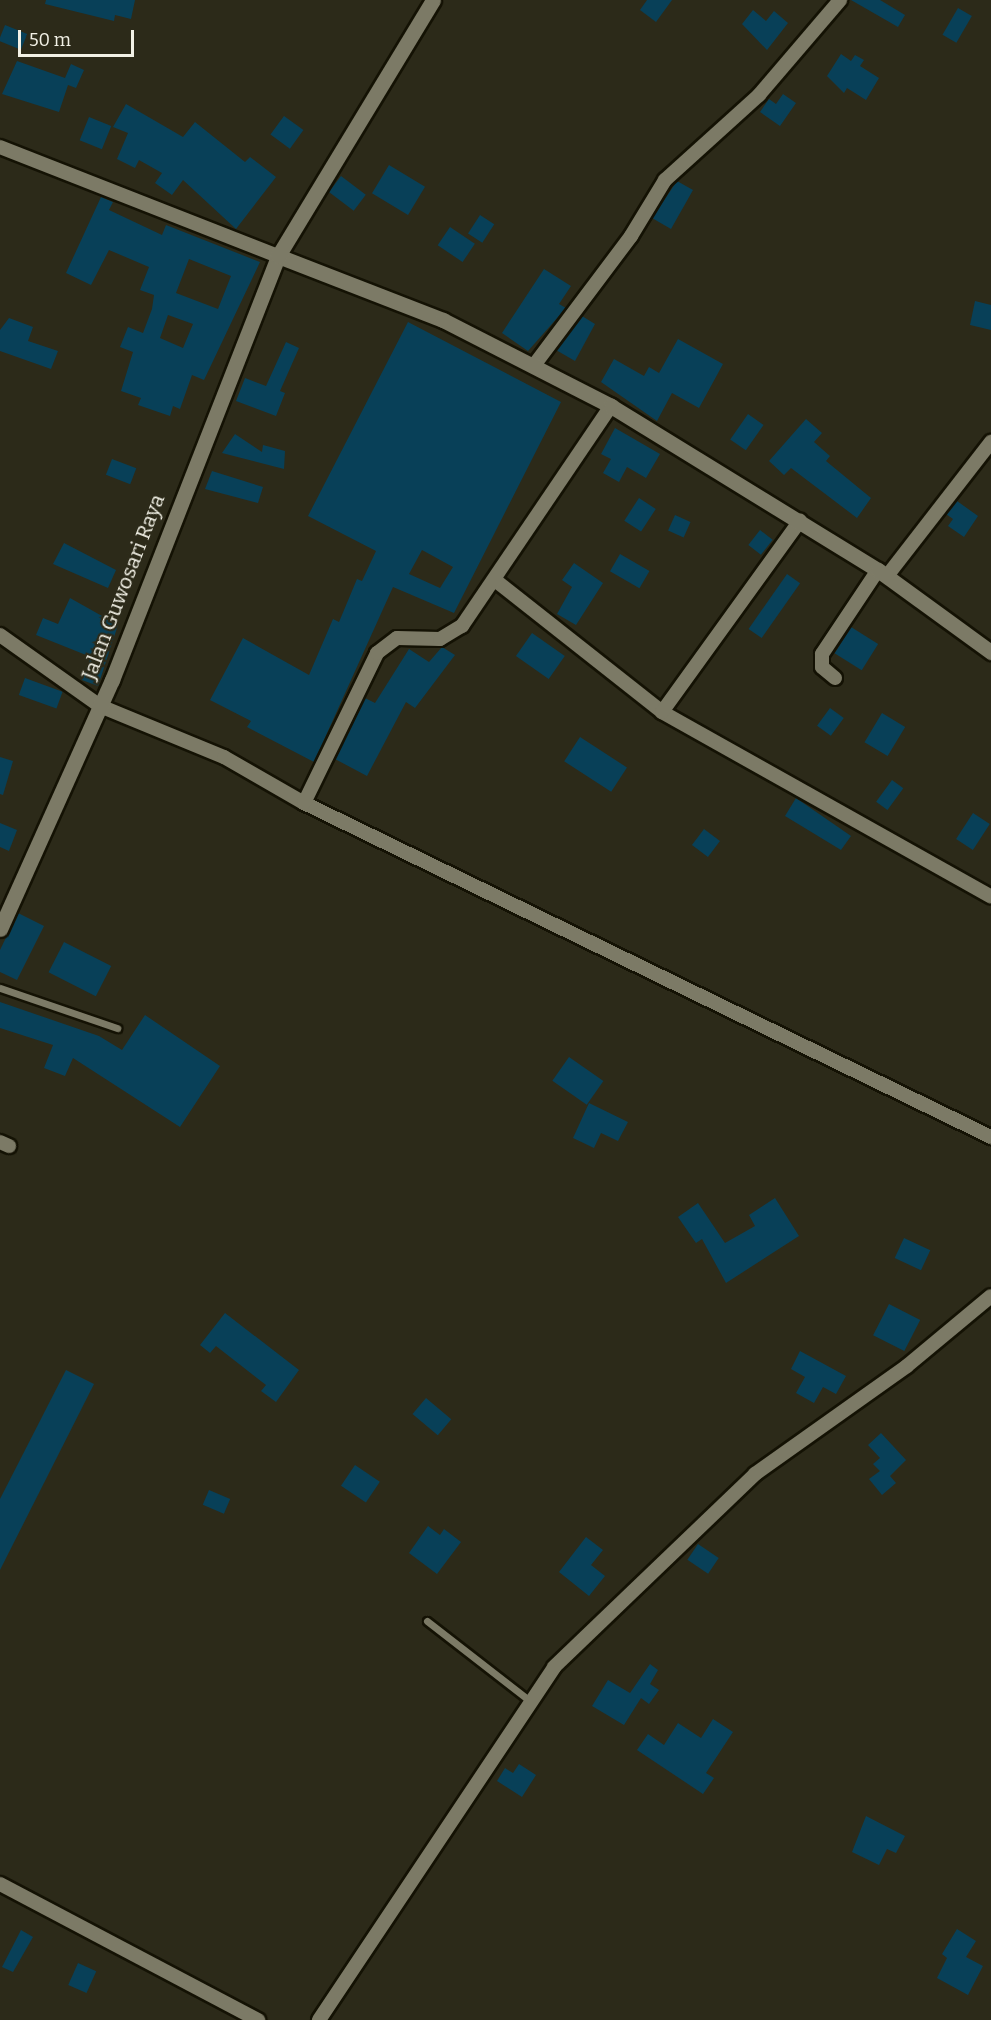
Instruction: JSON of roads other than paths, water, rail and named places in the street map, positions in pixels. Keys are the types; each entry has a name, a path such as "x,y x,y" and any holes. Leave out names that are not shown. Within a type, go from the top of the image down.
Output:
{"street":[{"name":"Jalan Guwosari Raya","path":"0,929 100,706 278,256 433,0"},
{"path":"535,364 631,236 664,180 759,95 840,0"},
{"path":"0,147 443,320 535,364 610,405 800,521 882,573 991,652"},
{"path":"304,804 377,653 397,638 450,634 495,580 610,405"},
{"path":"835,678 822,667 822,654 882,573 991,442"},
{"path":"662,712 800,521"},
{"path":"495,580 662,712 991,897"},
{"path":"0,635 100,706 213,752 304,804 991,1137"},
{"path":"319,2020 554,1667 734,1492 907,1366 991,1296"},
{"path":"0,1884 258,2020"}],"lane":[{"path":"0,988 117,1028"},
{"path":"427,1621 530,1701"}]}
